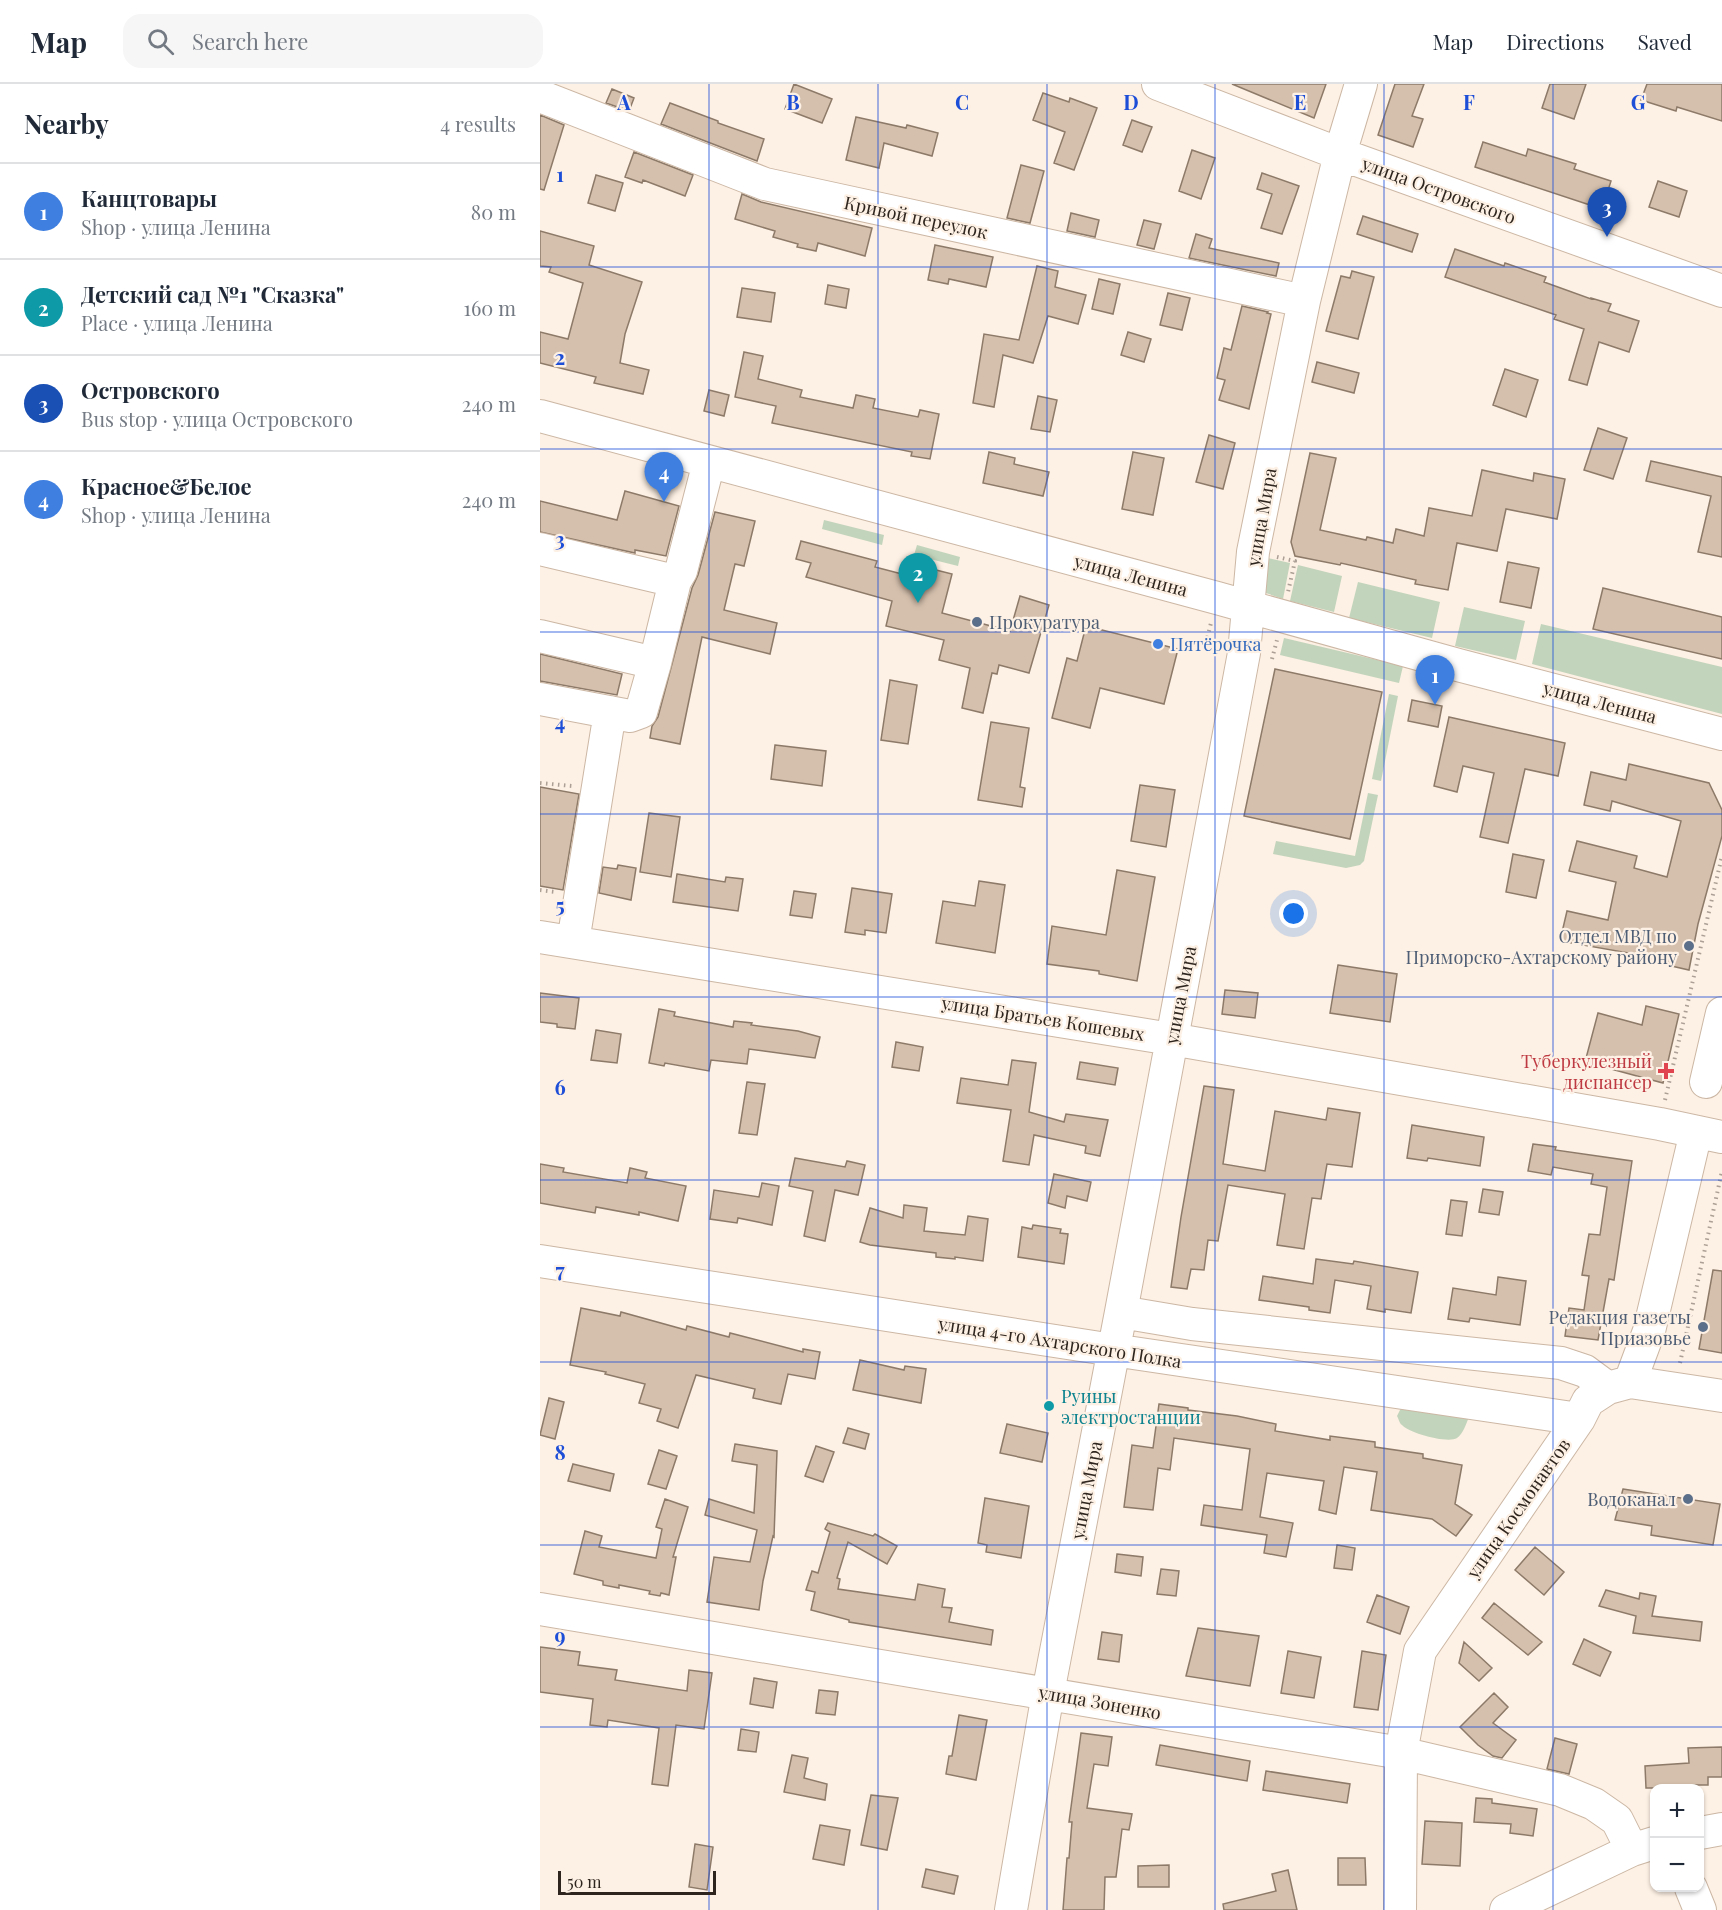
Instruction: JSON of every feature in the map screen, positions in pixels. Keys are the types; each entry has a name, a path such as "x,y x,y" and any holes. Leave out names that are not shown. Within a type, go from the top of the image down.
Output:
{"street":[{"name":"улица Островского","path":"1158,84 1340,154 1722,291"},
{"name":"улица Мира","path":"1011,1910 1048,1693 1244,653 1253,552 1304,301 1340,154 1361,84"},
{"name":"Кривой переулок","path":"540,96 765,184 1304,301"},
{"name":"улица Ленина","path":"540,416 1722,734"},
{"path":"540,699 630,716 640,712 655,663 675,581 681,571 709,462"},
{"path":"540,549 675,581"},
{"path":"540,636 655,663"},
{"path":"573,942 610,712"},
{"name":"улица Братьев Кошевых","path":"540,937 1172,1039 1660,1124 1709,1135"},
{"path":"1706,1082 1722,1013"},
{"path":"1619,1385 1649,1331 1709,1135"},
{"name":"улица 4-го Ахтарского Полка","path":"540,1261 1113,1350 1580,1419"},
{"path":"1121,1312 1192,1324 1561,1363 1619,1385 1674,1389 1722,1396"},
{"name":"улица Космонавтов","path":"1400,1910 1401,1753 1420,1651 1580,1419 1587,1401 1619,1385"},
{"name":"улица Зоненко","path":"540,1609 1401,1753 1560,1790 1594,1804 1617,1820 1643,1847"},
{"path":"1704,1832 1722,1828"},
{"path":"1506,1910 1643,1847"},
{"path":"1693,1892 1700,1910"}],"path":[{"path":"540,783 598,789"},
{"path":"1660,1124 1722,855"},
{"path":"1674,1389 1722,1171"}],"green space":[{"path":"824,520 884,535 882,545 822,529"},
{"path":"917,545 960,557 958,566 914,555"},
{"path":"1263,557 1290,563 1283,599 1266,593 1261,587"},
{"path":"1298,565 1342,576 1334,612 1290,601"},
{"path":"1358,582 1440,602 1432,638 1349,618"},
{"path":"1464,607 1525,621 1516,660 1455,646"},
{"path":"1541,624 1722,667 1722,714 1532,664"},
{"path":"1284,638 1403,666 1399,683 1280,655"},
{"path":"1389,694 1398,696 1381,781 1372,779"},
{"path":"1368,793 1378,795 1364,861 1360,865 1346,868 1273,854 1276,841 1355,856"},
{"path":"1404,1402 1469,1417 1457,1438 1446,1440 1429,1437 1412,1431 1400,1423 1397,1416"}],"building":[{"path":"794,84 832,99 822,123 785,109"},
{"path":"1232,84 1326,84 1314,118"},
{"path":"1395,84 1424,84 1412,116 1423,119 1413,147 1378,135"},
{"path":"1550,84 1586,84 1574,119 1542,108"},
{"path":"1647,84 1722,84 1722,121 1677,107 1676,111 1641,100"},
{"path":"612,89 634,98 629,111 606,103"},
{"path":"1043,93 1069,102 1070,98 1097,108 1074,170 1054,163 1065,132 1033,120"},
{"path":"670,103 764,139 757,161 661,124"},
{"path":"540,115 564,125 544,190 540,189"},
{"path":"856,117 906,128 907,125 938,133 932,156 884,143 879,168 846,160"},
{"path":"1132,120 1152,127 1142,152 1123,145"},
{"path":"1483,142 1526,156 1528,149 1576,164 1574,169 1611,181 1602,209 1475,167"},
{"path":"1192,150 1215,158 1201,199 1179,191"},
{"path":"634,152 693,175 685,196 643,180 642,183 625,177"},
{"path":"1021,165 1044,171 1030,223 1007,218"},
{"path":"1262,173 1299,186 1282,234 1261,228 1272,194 1257,189"},
{"path":"596,175 623,183 615,211 588,203"},
{"path":"1658,181 1687,191 1679,217 1649,207"},
{"path":"742,194 761,202 872,228 865,256 818,243 816,251 797,247 798,244 773,237 775,231 735,219"},
{"path":"1071,213 1099,220 1095,237 1067,231"},
{"path":"1363,216 1418,234 1412,252 1357,234"},
{"path":"1144,220 1161,224 1154,249 1137,245"},
{"path":"540,231 594,246 589,265 642,282 625,334 620,363 649,370 643,394 594,383 596,377 540,363 540,332 568,339 583,283 549,272 551,267 540,266"},
{"path":"1196,234 1212,239 1209,248 1279,263 1276,276 1189,258"},
{"path":"935,245 993,257 986,287 949,279 948,284 928,280"},
{"path":"1455,249 1504,266 1505,263 1546,277 1544,282 1611,304 1608,311 1639,321 1629,352 1599,342 1587,385 1569,380 1584,329 1554,319 1556,315 1445,277"},
{"path":"1037,266 1058,271 1055,287 1086,295 1078,324 1048,316 1033,363 1003,355 994,407 973,403 984,334 1019,340"},
{"path":"1352,271 1374,277 1358,339 1326,331 1341,276 1350,278"},
{"path":"1099,279 1120,284 1113,314 1092,309"},
{"path":"828,285 849,289 846,308 825,304"},
{"path":"742,288 775,293 771,322 737,317"},
{"path":"1168,293 1190,298 1182,330 1160,325"},
{"path":"1242,306 1271,314 1249,409 1219,400 1225,380 1217,378 1224,348 1231,350"},
{"path":"1128,332 1151,339 1144,362 1121,355"},
{"path":"744,352 763,356 758,379 802,390 800,397 853,408 856,395 875,399 873,408 918,417 920,410 939,414 930,459 911,456 912,452 772,423 776,406 735,397"},
{"path":"1317,362 1359,373 1354,393 1312,382"},
{"path":"1505,369 1538,380 1526,417 1493,405"},
{"path":"709,390 729,395 724,416 704,411"},
{"path":"1038,396 1057,400 1050,432 1031,429"},
{"path":"1598,428 1627,438 1613,479 1584,470"},
{"path":"1209,435 1235,443 1223,489 1196,482"},
{"path":"989,452 1015,458 1014,464 1049,472 1043,496 983,483"},
{"path":"1133,452 1164,458 1153,515 1122,509"},
{"path":"1310,453 1336,458 1320,530 1393,543 1396,529 1424,536 1429,508 1472,516 1482,470 1533,481 1534,473 1565,479 1557,519 1506,509 1497,551 1457,543 1448,590 1415,584 1416,580 1341,563 1340,565 1295,556 1291,542"},
{"path":"1651,461 1722,477 1722,557 1698,552 1711,496 1646,481"},
{"path":"625,491 679,506 666,556 635,550 635,553 540,532 540,501 617,520"},
{"path":"715,512 755,521 744,566 735,564 724,610 777,623 770,654 702,637 680,744 650,738 652,726 658,717 692,588 698,575"},
{"path":"801,541 877,561 875,567 925,580 928,568 952,574 942,613 1010,631 1020,596 1049,605 1029,673 999,665 997,674 992,673 983,713 962,708 970,668 939,660 944,640 886,626 892,601 806,577 811,563 796,559"},
{"path":"1508,562 1539,568 1531,608 1500,602"},
{"path":"1603,588 1722,617 1722,659 1593,629"},
{"path":"1086,626 1178,649 1164,704 1100,688 1090,728 1052,718 1067,658 1077,661"},
{"path":"540,654 622,674 617,695 540,681"},
{"path":"1275,669 1382,692 1350,839 1244,816"},
{"path":"890,680 917,685 908,744 881,740"},
{"path":"1412,700 1442,706 1438,727 1408,721"},
{"path":"1449,717 1565,743 1558,776 1525,769 1508,843 1480,837 1494,773 1463,766 1457,792 1434,786"},
{"path":"991,722 1029,728 1020,787 1025,788 1022,807 978,800"},
{"path":"775,745 826,751 822,786 771,779"},
{"path":"1629,764 1709,783 1722,810 1722,836 1698,924 1689,970 1645,960 1646,956 1560,941 1567,911 1608,920 1616,882 1569,871 1577,841 1637,856 1634,868 1667,877 1681,821 1612,801 1610,811 1584,805 1591,772 1626,780"},
{"path":"1140,785 1175,790 1166,847 1131,841"},
{"path":"540,787 579,794 563,890 540,886"},
{"path":"649,813 680,817 671,877 640,872"},
{"path":"1513,854 1544,860 1536,898 1506,892"},
{"path":"618,865 636,868 631,900 599,893 603,867 617,869"},
{"path":"1117,870 1155,877 1137,981 1099,974 1099,971 1047,964 1052,926 1106,935"},
{"path":"677,874 725,882 726,877 743,879 738,911 673,902"},
{"path":"979,881 1005,885 995,953 936,943 943,901 975,906"},
{"path":"852,888 892,894 886,933 865,930 865,935 845,932"},
{"path":"794,891 816,894 812,918 790,915"},
{"path":"1338,965 1397,974 1390,1022 1330,1013"},
{"path":"1225,990 1258,993 1255,1018 1222,1014"},
{"path":"540,993 579,998 575,1029 540,1022"},
{"path":"1646,1006 1679,1014 1663,1083 1585,1062 1598,1013 1642,1025"},
{"path":"659,1009 675,1012 674,1016 733,1027 734,1021 752,1023 751,1025 798,1031 820,1037 815,1058 749,1049 747,1064 711,1060 709,1071 665,1063 664,1066 649,1063"},
{"path":"596,1030 621,1034 617,1063 591,1060"},
{"path":"896,1042 923,1047 919,1071 892,1067"},
{"path":"1012,1060 1036,1063 1029,1112 1064,1122 1066,1114 1108,1120 1100,1156 1085,1153 1086,1146 1034,1135 1029,1165 1003,1161 1011,1110 957,1103 961,1078 1008,1085"},
{"path":"1080,1062 1118,1068 1115,1085 1077,1079"},
{"path":"747,1082 765,1084 757,1135 739,1133"},
{"path":"1204,1086 1234,1090 1223,1164 1265,1171 1275,1111 1326,1120 1328,1108 1360,1113 1352,1167 1327,1164 1321,1199 1312,1198 1304,1249 1277,1245 1285,1194 1228,1185 1218,1241 1208,1240 1204,1270 1191,1269 1187,1289 1171,1287"},
{"path":"1412,1125 1484,1137 1480,1166 1428,1158 1427,1161 1407,1158"},
{"path":"1533,1144 1556,1147 1555,1150 1632,1161 1614,1280 1609,1279 1598,1340 1565,1336 1569,1308 1584,1310 1589,1276 1582,1275 1589,1234 1600,1235 1607,1187 1591,1184 1593,1174 1553,1167 1551,1175 1528,1171"},
{"path":"795,1158 845,1167 847,1161 865,1165 858,1195 835,1190 825,1241 804,1236 813,1191 789,1186"},
{"path":"540,1164 564,1168 563,1172 627,1183 630,1168 647,1172 645,1178 686,1186 678,1221 639,1212 639,1215 596,1207 595,1213 540,1203"},
{"path":"1054,1174 1091,1182 1087,1201 1067,1196 1065,1208 1048,1203"},
{"path":"762,1183 779,1186 772,1225 738,1218 737,1223 710,1219 714,1190 759,1197"},
{"path":"1483,1189 1503,1192 1499,1215 1479,1212"},
{"path":"1451,1200 1467,1202 1462,1236 1446,1234"},
{"path":"904,1205 927,1208 924,1231 965,1235 968,1216 988,1219 983,1261 936,1257 936,1253 860,1242 870,1208 903,1218"},
{"path":"1033,1225 1061,1229 1060,1233 1068,1234 1064,1264 1018,1257 1022,1227 1032,1229"},
{"path":"1316,1259 1353,1264 1354,1261 1418,1272 1411,1313 1367,1309 1371,1286 1335,1280 1330,1313 1309,1310 1309,1307 1259,1300 1263,1276 1313,1284"},
{"path":"1713,1270 1722,1271 1722,1353 1699,1349"},
{"path":"1498,1277 1526,1281 1520,1325 1470,1318 1469,1322 1448,1319 1453,1288 1496,1295"},
{"path":"581,1308 620,1316 621,1312 686,1330 687,1326 729,1337 730,1333 803,1352 803,1349 820,1352 815,1379 788,1374 781,1404 753,1398 755,1389 696,1375 678,1428 657,1421 661,1409 639,1403 645,1384 605,1374 606,1372 570,1365"},
{"path":"860,1360 904,1370 905,1366 926,1369 921,1403 853,1390"},
{"path":"549,1398 564,1402 555,1439 540,1435"},
{"path":"1159,1404 1276,1424 1275,1431 1330,1440 1330,1436 1375,1442 1375,1447 1423,1454 1423,1458 1462,1465 1455,1504 1472,1515 1456,1536 1432,1519 1371,1510 1377,1472 1344,1467 1336,1514 1319,1510 1324,1481 1267,1473 1260,1517 1293,1523 1286,1557 1264,1553 1267,1535 1201,1525 1204,1505 1242,1510 1250,1449 1174,1438 1170,1470 1158,1468 1153,1510 1124,1507 1132,1445 1153,1448"},
{"path":"1007,1424 1048,1433 1042,1462 1000,1453"},
{"path":"848,1428 869,1434 865,1449 843,1443"},
{"path":"735,1444 777,1451 774,1537 763,1581 759,1610 707,1602 714,1557 750,1562 757,1530 705,1515 709,1499 754,1513 757,1465 732,1461"},
{"path":"816,1446 834,1452 823,1482 805,1476"},
{"path":"659,1450 677,1456 666,1489 648,1484"},
{"path":"573,1464 614,1474 610,1491 568,1481"},
{"path":"1623,1489 1720,1504 1713,1545 1651,1535 1652,1526 1615,1520"},
{"path":"985,1498 1029,1506 1021,1558 986,1552 987,1545 978,1543"},
{"path":"665,1499 688,1507 673,1557 676,1557 669,1595 649,1594 650,1591 619,1585 619,1588 603,1585 603,1581 574,1574 585,1531 602,1536 599,1547 656,1558 662,1529 656,1527"},
{"path":"828,1523 873,1536 875,1534 897,1546 887,1564 848,1542 837,1578 840,1579 838,1589 915,1600 918,1584 945,1589 942,1607 952,1608 949,1622 993,1630 991,1645 849,1622 849,1620 811,1610 815,1592 806,1590 812,1571 818,1573 830,1532 825,1529"},
{"path":"1337,1545 1355,1548 1352,1570 1334,1568"},
{"path":"1535,1547 1564,1572 1544,1595 1515,1570"},
{"path":"1117,1554 1143,1557 1141,1576 1115,1572"},
{"path":"1161,1569 1179,1571 1176,1596 1157,1594"},
{"path":"1606,1590 1639,1599 1640,1593 1656,1596 1652,1616 1702,1622 1700,1641 1633,1633 1636,1616 1599,1606"},
{"path":"1377,1595 1409,1607 1400,1634 1367,1622"},
{"path":"1494,1603 1542,1642 1528,1655 1482,1618"},
{"path":"1198,1628 1259,1636 1250,1686 1186,1676"},
{"path":"1102,1632 1122,1635 1119,1662 1098,1659"},
{"path":"1584,1639 1611,1652 1600,1676 1573,1664"},
{"path":"1464,1642 1492,1668 1479,1681 1459,1663"},
{"path":"540,1647 580,1652 578,1665 617,1670 615,1680 687,1691 689,1670 712,1673 704,1729 676,1725 668,1786 652,1784 659,1728 608,1720 607,1727 590,1725 593,1699 540,1692"},
{"path":"1288,1651 1321,1657 1314,1698 1281,1693"},
{"path":"1362,1651 1386,1655 1378,1710 1354,1707"},
{"path":"754,1678 777,1682 773,1708 750,1704"},
{"path":"819,1690 838,1692 835,1715 816,1713"},
{"path":"1494,1693 1508,1707 1493,1723 1516,1740 1502,1758 1493,1756 1478,1745 1460,1727"},
{"path":"959,1715 987,1720 976,1780 946,1774 949,1756 952,1756"},
{"path":"741,1729 759,1732 756,1752 738,1750"},
{"path":"1081,1733 1112,1737 1108,1766 1094,1764 1087,1808 1132,1814 1129,1830 1122,1829 1116,1877 1105,1877 1104,1910 1063,1910 1072,1822 1069,1822"},
{"path":"1555,1738 1577,1744 1569,1774 1547,1769"},
{"path":"1160,1745 1250,1761 1247,1781 1156,1765"},
{"path":"1722,1747 1722,1777 1708,1777 1708,1785 1650,1784 1650,1788 1646,1788 1645,1766 1689,1763 1688,1748"},
{"path":"792,1755 808,1758 804,1778 827,1784 825,1800 784,1792"},
{"path":"1266,1771 1350,1784 1347,1803 1263,1790"},
{"path":"871,1795 898,1798 887,1850 861,1845"},
{"path":"1476,1798 1492,1799 1492,1803 1537,1809 1533,1836 1510,1833 1511,1824 1474,1822"},
{"path":"1425,1821 1462,1823 1460,1866 1422,1864"},
{"path":"820,1825 850,1830 844,1865 813,1859"},
{"path":"695,1844 713,1847 707,1890 689,1887"},
{"path":"1338,1858 1365,1858 1366,1885 1338,1885"},
{"path":"1169,1865 1169,1887 1138,1887 1138,1866"},
{"path":"926,1869 958,1876 954,1894 922,1887"},
{"path":"1288,1870 1297,1910 1224,1910 1223,1904 1276,1891 1272,1874"}],"place":[{"name":"Островского","path":"1607,237"},
{"name":"Красное&Белое","path":"664,502"},
{"name":"Детский сад №1 \"Сказка\"","path":"918,603"},
{"name":"Прокуратура","path":"977,622"},
{"name":"Пятёрочка","path":"1158,644"},
{"name":"Канцтовары","path":"1435,705"},
{"name":"Отдел МВД по Приморско-Ахтарскому району","path":"1689,946"},
{"name":"Туберкулезный диспансер","path":"1666,1071"},
{"name":"Редакция газеты Приазовье","path":"1703,1327"},
{"name":"Руины электростанции","path":"1049,1406"},
{"name":"Водоканал","path":"1688,1499"}]}
